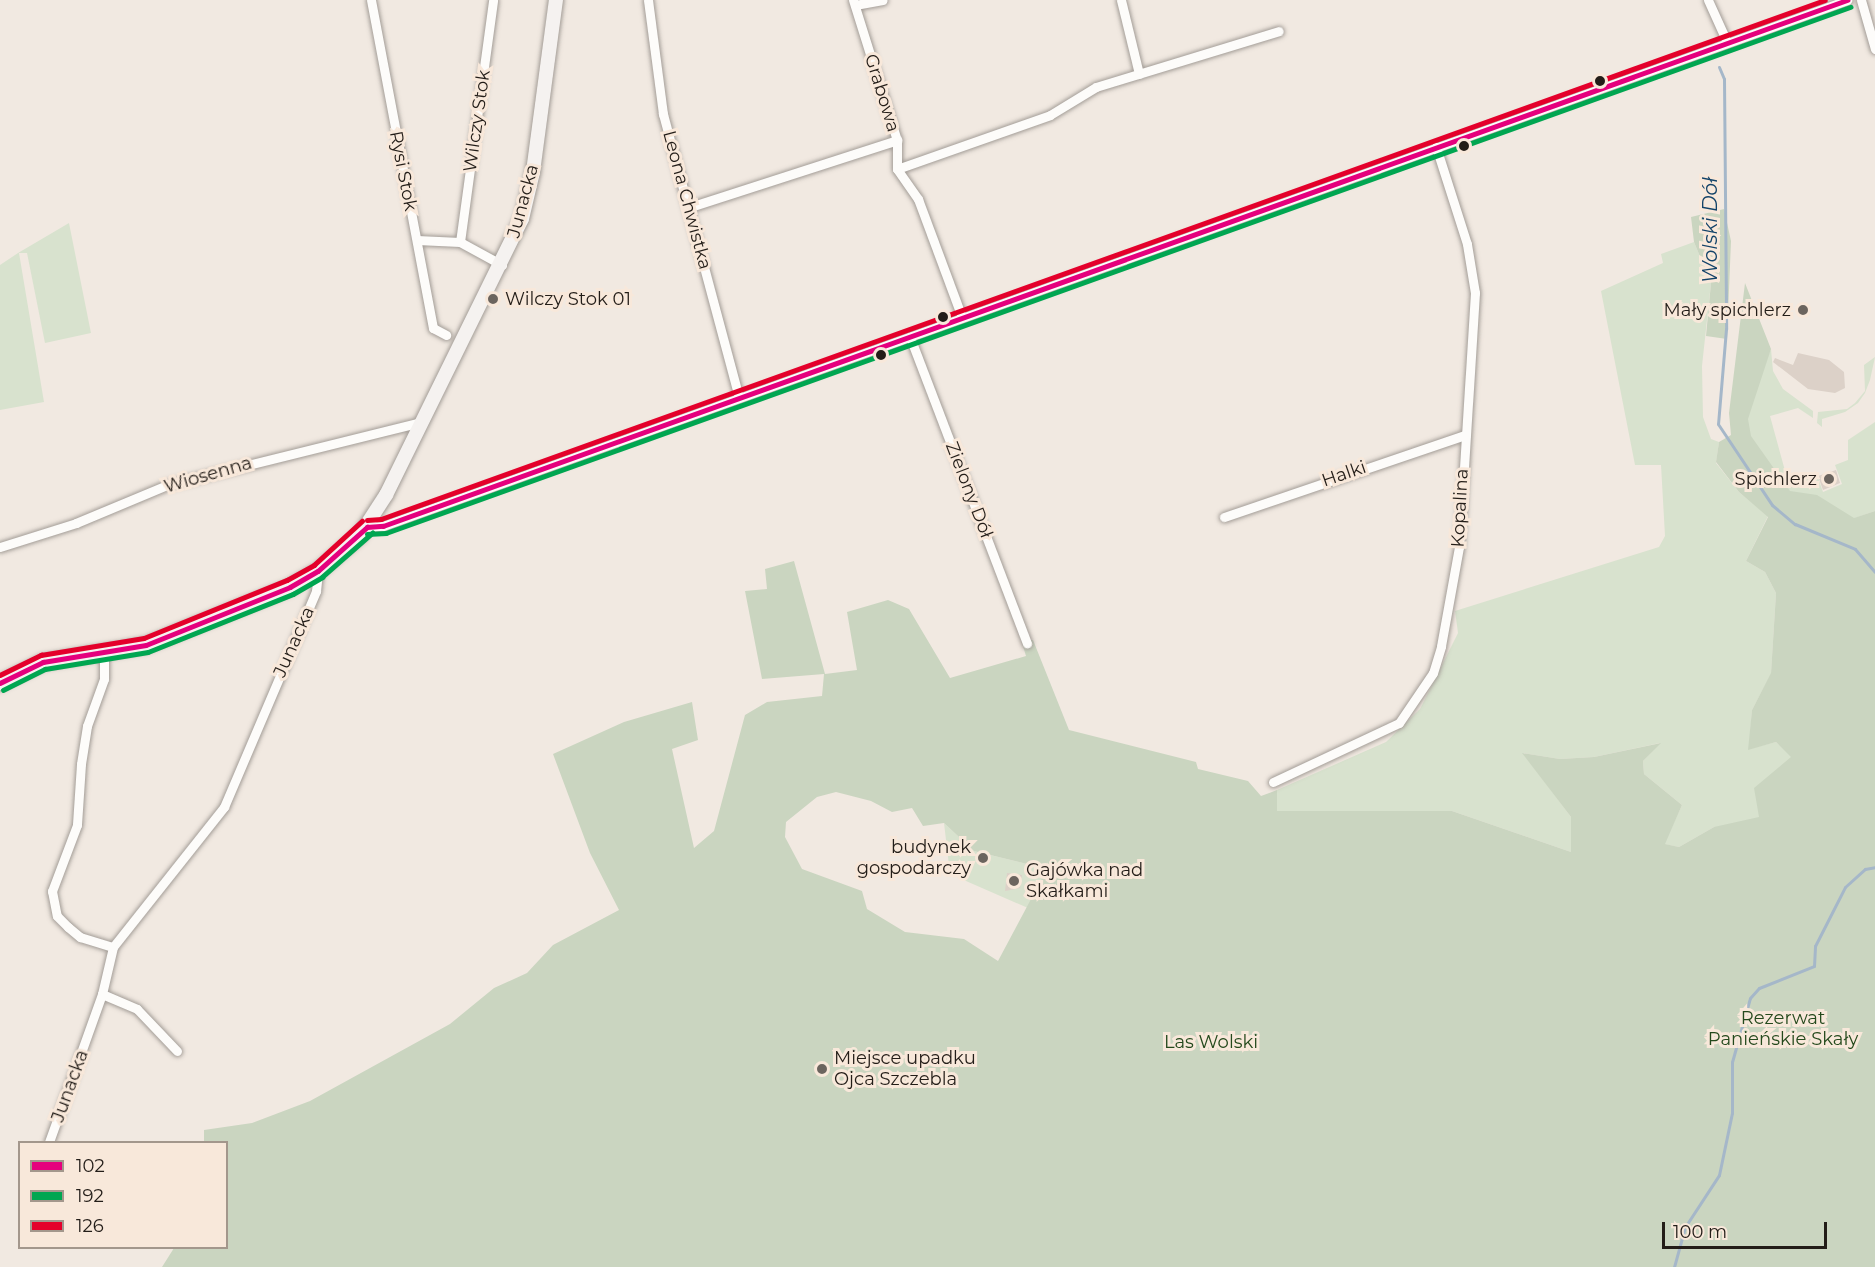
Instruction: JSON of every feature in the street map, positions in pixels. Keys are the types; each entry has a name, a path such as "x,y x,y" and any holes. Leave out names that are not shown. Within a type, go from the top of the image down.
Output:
{"street":[{"name":"Rysi Stok","path":"371,0 433,327 446,335"},
{"name":"Wilczy Stok","path":"460,242 493,0"},
{"name":"Junacka","path":"50,1141 102,994 113,947 224,807 316,591 318,571 367,527 502,265 522,219 534,171 556,0"},
{"name":"Leona Chwistka","path":"648,0 663,114 690,207 739,397"},
{"path":"854,3 883,0"},
{"path":"1121,0 1139,74"},
{"path":"1708,0 1727,42"},
{"path":"367,527 383,526 1847,0"},
{"path":"1861,0 1875,49"},
{"name":"Grabowa","path":"854,3 897,140 897,169"},
{"path":"962,318 918,199 897,169 1050,115 1096,87 1279,31"},
{"path":"690,207 897,140"},
{"name":"Kopalina","path":"1274,782 1399,723 1433,673 1450,609 1459,547 1474,280 1436,147"},
{"path":"417,240 460,242 502,265"},
{"name":"Zielony Dół","path":"910,338 1027,643"},
{"name":"Wiosenna","path":"0,547 76,523 167,485 421,422"},
{"name":"Halki","path":"1224,517 1465,435"},
{"path":"0,683 43,662 104,655 146,645 290,587 318,571"},
{"path":"104,655 104,679 82,754 77,825 52,891 57,916 68,927 80,937 113,947"},
{"path":"102,994 137,1009 177,1051"}],"green space":[{"path":"1724,209 1731,241 1727,339 1706,336 1711,283 1694,242 1691,217"},
{"path":"69,223 91,333 45,343 27,253 19,253 44,402 0,410 0,265 18,253"},
{"path":"1694,242 1711,283 1702,366 1703,417 1711,439 1719,442 1716,463 1739,492 1768,516 1746,561 1765,572 1776,593 1771,674 1752,710 1749,749 1776,742 1791,756 1875,1097 1714,827 1679,847 1664,844 1682,805 1644,774 1643,761 1660,743 1594,757 1560,759 1523,753 1571,817 1571,852 1452,811 1277,811 1277,790 1386,742 1420,709 1458,633 1455,611 1659,547 1665,536 1661,465 1635,465 1601,291 1663,263 1661,254"},
{"name":"Las Wolski","path":"1745,283 1771,349 1748,419 1751,436 1790,491 1817,495 1854,518 1875,511 1875,1267 162,1267 173,1249 228,1249 228,1141 204,1141 204,1130 252,1123 310,1101 450,1024 494,988 527,973 553,945 619,910 590,853 553,754 624,722 692,702 698,740 672,749 694,848 714,831 745,715 767,702 822,696 824,674 762,679 745,591 767,589 765,569 794,561 825,674 857,670 847,612 888,600 909,609 950,678 1026,656 1021,640 1033,640 1069,730 1196,762 1198,769 1248,781 1261,796 1277,790 1277,811 1452,811 1571,852 1571,817 1522,753 1560,759 1594,757 1661,743 1643,761 1644,774 1682,805 1665,844 1679,847 1714,827 1759,817 1754,788 1791,757 1776,742 1748,750 1752,710 1771,673 1776,593 1765,572 1746,561 1768,517 1739,492 1716,462 1719,442 1731,435 1729,413","holes":["836,792 871,801 892,812 912,808 923,826 944,823 974,851 1047,869 998,961 964,939 905,932 867,909 862,891 802,869 785,837 786,822 817,797"]},
{"path":"1771,349 1773,371 1783,389 1813,411 1813,418 1798,408 1770,416 1787,478 1817,475 1823,492 1842,484 1835,465 1848,460 1848,440 1875,422 1875,511 1855,518 1774,519 1729,413 1762,371"},
{"path":"1875,357 1870,380 1865,393 1858,403 1845,412 1822,419 1822,427 1817,423 1818,412 1847,409 1855,403 1865,391 1864,365"},
{"path":"944,823 974,851 1048,869 1028,908 950,874"}],"building":[{"path":"1798,353 1829,360 1844,372 1845,388 1835,393 1808,389 1773,362 1775,358 1793,365"},
{"name":"Spichlerz","path":"1836,470 1840,483 1823,490 1818,476"},
{"name":"Gajówka nad Skałkami","path":"1007,873 1022,875 1020,888 1005,891"}],"waterway":[{"name":"Wolski Dół","path":"1719,67 1724,79 1726,329 1718,424 1772,505 1795,524 1855,549 1875,572"},
{"name":"Wolski Dół","path":"1674,1267 1685,1227 1719,1175 1732,1113 1732,1062 1750,998 1759,988 1814,966 1815,946 1845,887 1865,869 1875,867"}],"transit line":[{"name":"126","path":"367,520 381,519 1825,0"},
{"name":"102","path":"367,527 383,526 1847,0"},
{"name":"192","path":"367,534 386,533 1850,7"},
{"name":"126","path":"0,675 41,655 144,638 287,580 314,565 362,521"},
{"name":"102","path":"0,683 43,662 146,645 290,587 318,571 367,527"},
{"name":"192","path":"3,690 45,669 148,652 293,594 322,577 372,533"}],"place":[{"name":"Wilczy Stok 01","path":"493,299"},
{"name":"Mały spichlerz","path":"1803,310"},
{"name":"Spichlerz","path":"1829,479"},
{"name":"budynek gospodarczy","path":"983,858"},
{"name":"Gajówka nad Skałkami","path":"1014,881"},
{"name":"Miejsce upadku Ojca Szczebla","path":"822,1069"}],"park label":[{"name":"Rezerwat Panieńskie Skały","path":"1783,1029"}]}
